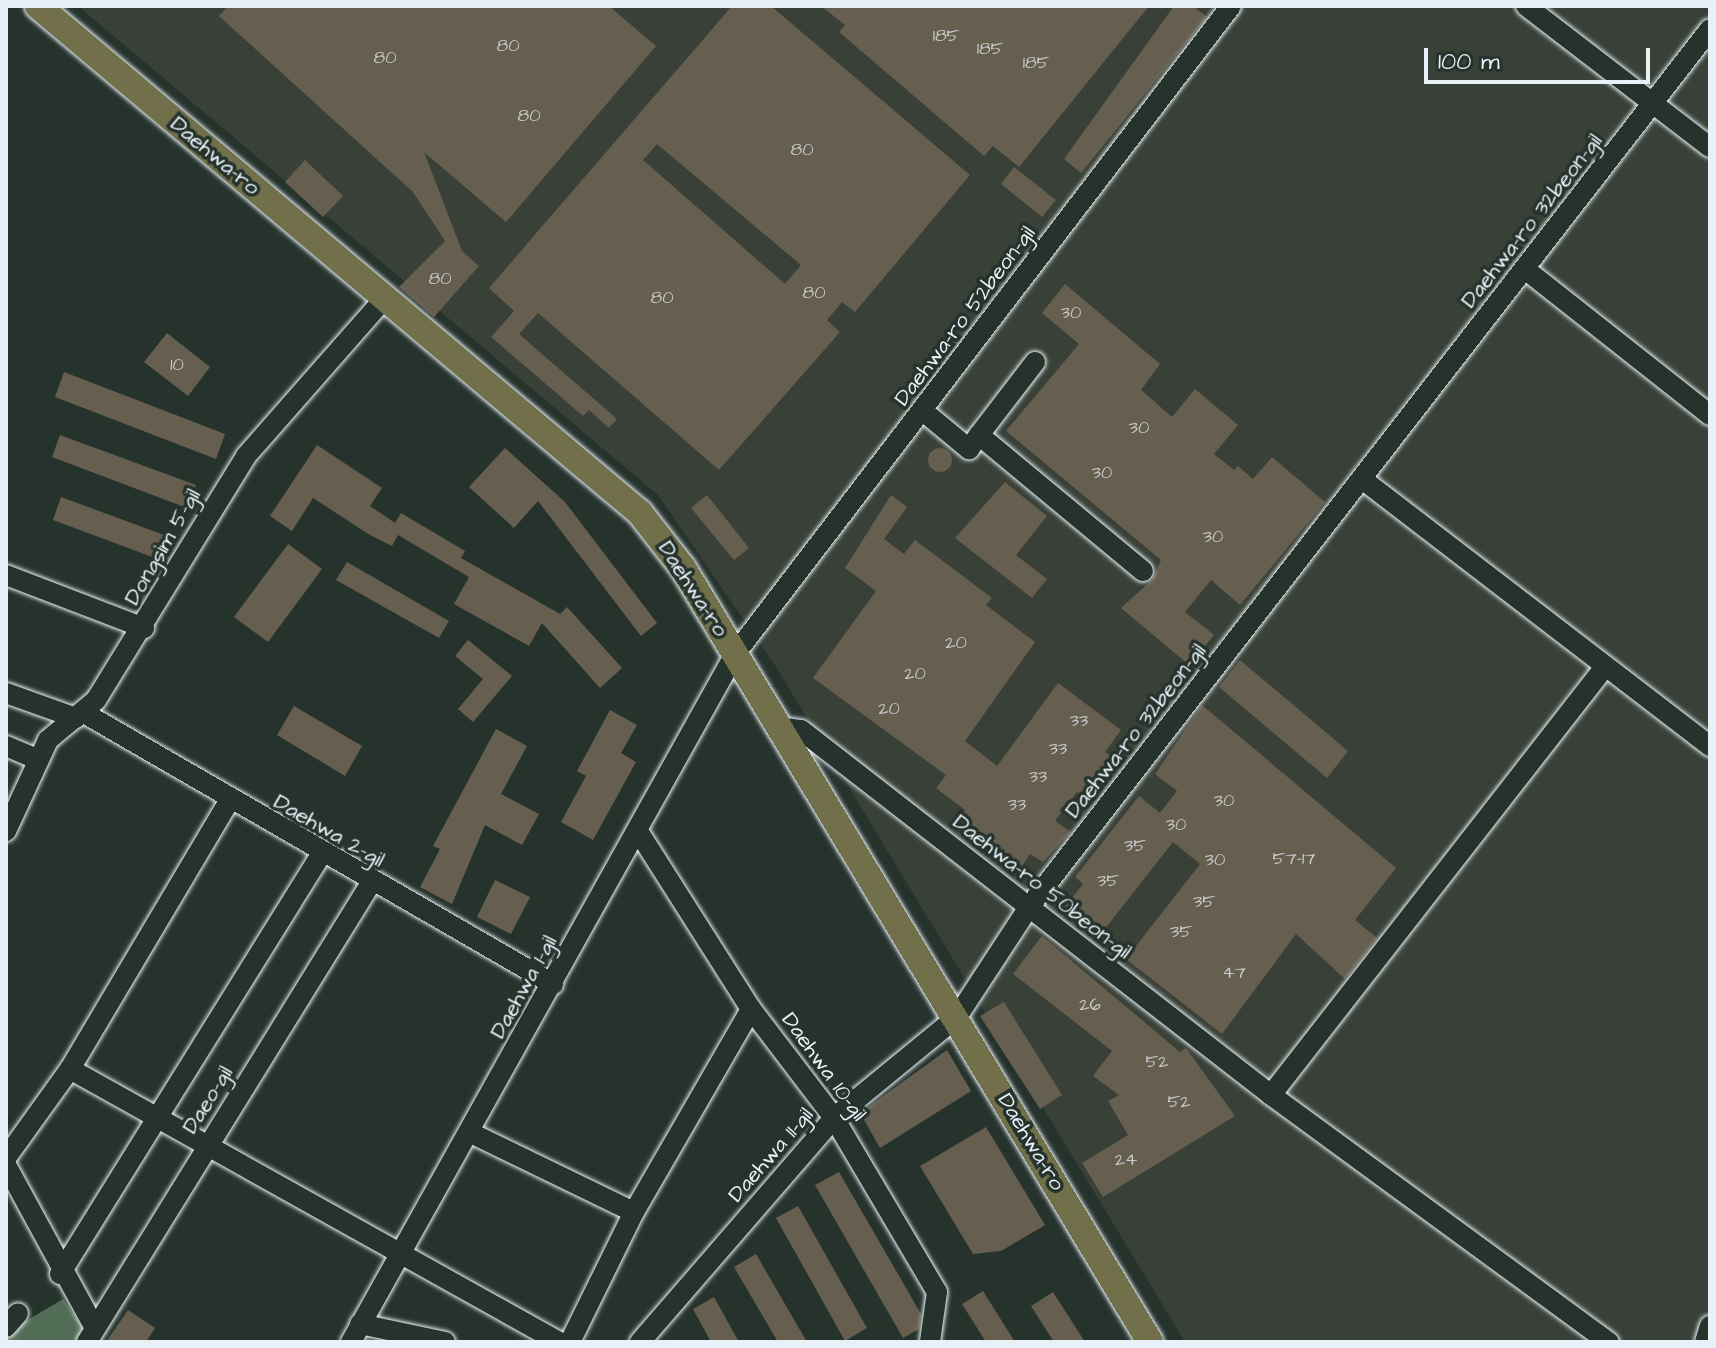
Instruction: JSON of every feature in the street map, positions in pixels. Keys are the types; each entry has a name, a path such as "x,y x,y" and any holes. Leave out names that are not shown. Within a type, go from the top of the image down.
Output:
{"main road":[{"name":"Daehwa-ro","path":"38,6 640,513 735,654 957,1017 1150,1342"}],"street":[{"name":"Daehwa-ro 52beon-gil","path":"735,654 1231,6"},
{"path":"1526,6 1710,147"},
{"name":"Daehwa-ro 32beon-gil","path":"957,1017 1029,907 1710,29"},
{"path":"1525,269 1710,415"},
{"name":"Dongsim 5-gil","path":"6,831 37,759 80,716 144,628 246,456 384,299"},
{"path":"923,411 969,449 1035,362"},
{"path":"979,435 1143,571"},
{"path":"1362,479 1604,668 1710,746"},
{"path":"6,575 144,628"},
{"name":"Daehwa 1-gil","path":"356,1333 735,654"},
{"path":"1271,1095 1604,668"},
{"name":"Daehwa 2-gil","path":"6,693 80,716 553,984"},
{"name":"Daehwa-ro 50beon-gil","path":"779,727 801,730 1271,1095 1609,1342"},
{"path":"6,746 37,759"},
{"path":"6,1158 70,1069 230,800"},
{"name":"Daehwa 10-gil","path":"638,831 751,1009 834,1118 937,1292 930,1342"},
{"path":"60,1274 321,854"},
{"name":"Daeo-gil","path":"91,1335 371,883"},
{"path":"570,1342 634,1212 751,1009"},
{"name":"Daehwa 11-gil","path":"640,1342 834,1118 957,1017"},
{"path":"70,1069 205,1150 559,1342"},
{"path":"469,1132 634,1212"},
{"path":"6,1165 91,1335"},
{"path":"1705,1342 1710,1326"},
{"path":"356,1333 445,1342"}],"shaded area":[{"path":"78,6 1710,6 1710,1342 1185,1342 776,667 658,495"}],"green space":[{"path":"63,1299 84,1329 76,1342 6,1342 6,1333"}],"building":[{"path":"228,6 609,6 656,46 506,222 424,152 462,251 479,266 434,317 399,287 445,241 413,192 219,16"},
{"path":"732,6 771,6 970,175 855,312 842,302 827,320 840,332 719,470 538,313 519,334 617,419 609,428 589,410 583,416 491,337 514,311 489,288","holes":["657,144 801,265 785,284 643,160"]},
{"path":"821,6 1149,6 1019,167 993,146 984,156 839,32 845,25"},
{"path":"1174,6 1193,6 1207,17 1081,173 1064,159"},
{"path":"305,160 343,196 323,217 285,182"},
{"path":"1014,167 1056,200 1042,217 1001,184"},
{"path":"1065,284 1160,364 1141,390 1172,417 1195,389 1238,425 1214,454 1234,470 1238,466 1253,479 1272,457 1325,502 1240,605 1211,580 1185,612 1214,635 1189,665 1121,608 1152,580 1161,560 1006,431 1079,344 1042,313"},
{"path":"167,333 210,367 188,396 144,362"},
{"path":"64,372 225,434 216,459 55,397"},
{"path":"60,435 196,485 187,508 52,457"},
{"path":"317,445 382,488 370,506 395,523 401,513 465,551 461,558 560,614 567,607 622,668 600,688 542,623 529,646 454,604 469,577 398,535 392,546 370,535 313,498 292,531 270,516"},
{"path":"505,448 565,502 657,623 641,636 538,501 514,528 469,487"},
{"path":"940,448 948,452 952,460 948,468 940,472 932,468 928,460 932,452"},
{"path":"1005,482 1047,516 1016,555 1047,579 1032,598 955,538"},
{"path":"707,495 749,548 734,560 691,508"},
{"path":"891,495 907,507 884,539 904,554 915,540 992,598 986,605 1035,642 965,741 997,766 1058,683 1121,730 1105,752 1120,762 1092,802 1077,792 1055,821 1071,832 1043,862 1030,854 1022,866 958,819 965,810 936,788 946,775 813,678 876,591 845,568"},
{"path":"61,497 164,535 155,558 53,520"},
{"path":"288,544 322,569 268,642 234,617"},
{"path":"347,562 449,621 439,638 336,580"},
{"path":"468,640 512,676 473,722 458,709 483,679 455,656"},
{"path":"1240,660 1348,751 1327,778 1219,687"},
{"path":"1202,705 1396,868 1355,920 1377,938 1345,979 1296,934 1222,1034 1126,959 1200,864 1173,842 1097,939 1064,908 1083,884 1075,877 1139,796 1160,813 1177,791 1155,774"},
{"path":"294,706 362,746 345,776 277,735"},
{"path":"610,710 637,725 621,753 636,762 593,840 561,822 586,776 577,771"},
{"path":"496,729 527,746 501,794 539,814 522,845 485,825 452,904 420,887 440,849 433,846"},
{"path":"495,880 530,897 511,934 477,917"},
{"path":"1042,936 1180,1052 1186,1048 1235,1116 1103,1197 1082,1163 1128,1135 1108,1101 1119,1095 1093,1076 1112,1051 1013,974"},
{"path":"1004,1002 1062,1095 1040,1109 980,1016"},
{"path":"947,1050 971,1091 880,1148 860,1113"},
{"path":"986,1127 1045,1225 1001,1251 973,1254 920,1166"},
{"path":"839,1172 921,1314 919,1329 903,1338 815,1185"},
{"path":"798,1206 867,1328 845,1341 776,1218"},
{"path":"756,1254 807,1342 778,1342 734,1267"},
{"path":"983,1291 1015,1342 986,1342 962,1304"},
{"path":"1053,1292 1085,1342 1054,1342 1031,1306"},
{"path":"714,1297 739,1342 711,1342 693,1309"},
{"path":"128,1310 155,1328 146,1342 106,1342"}]}
